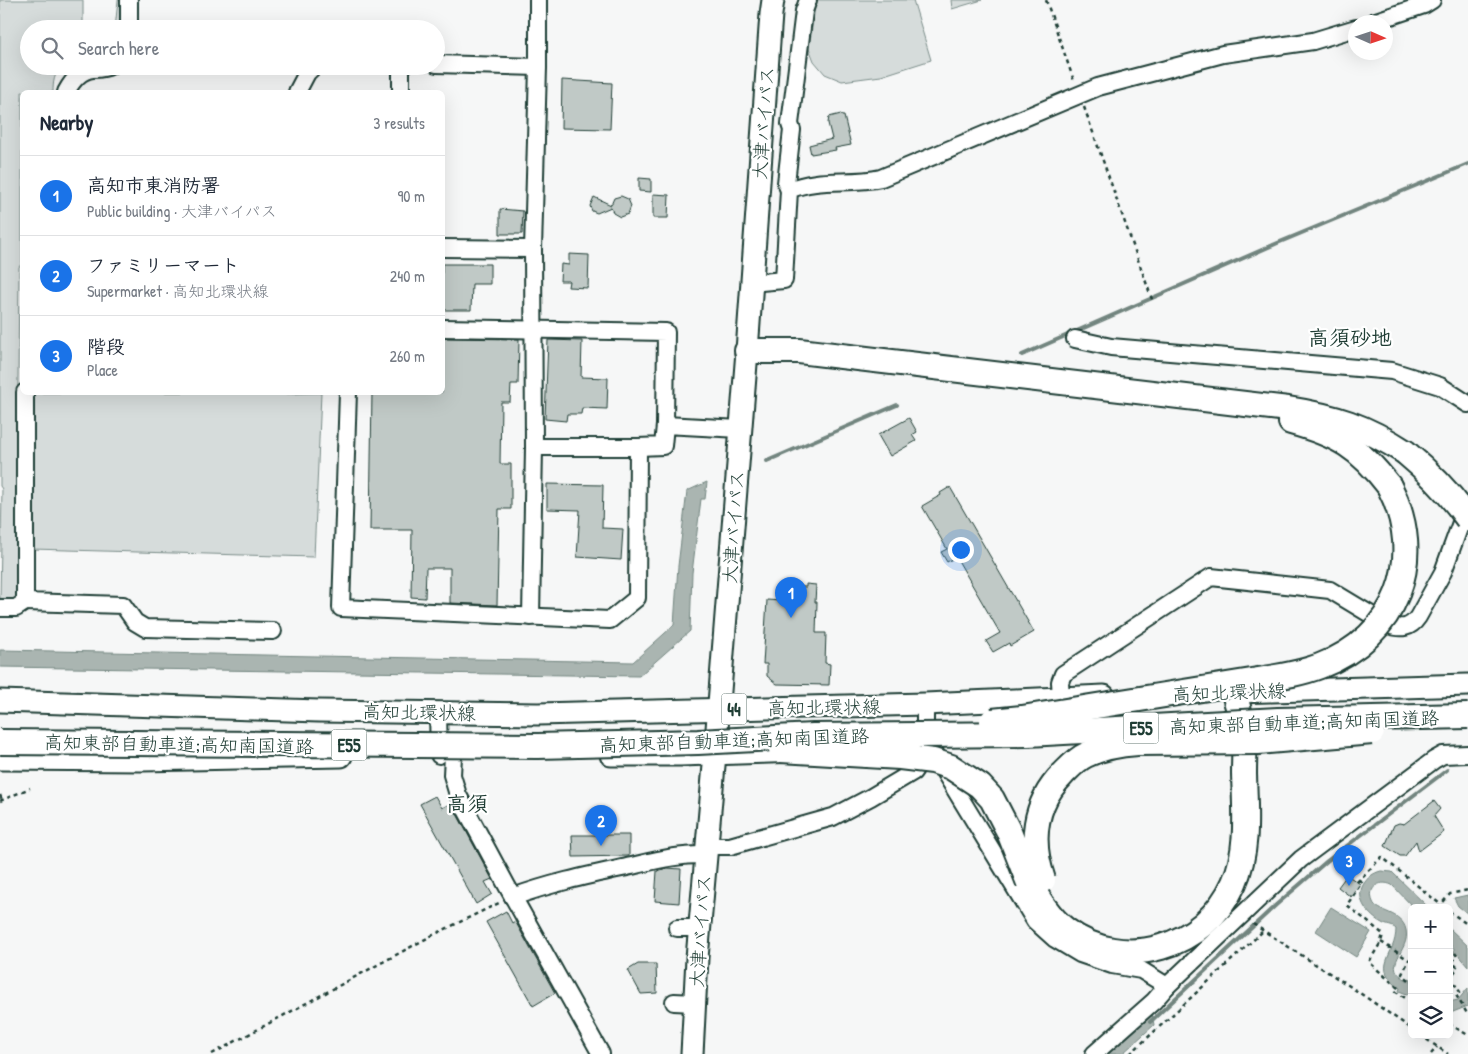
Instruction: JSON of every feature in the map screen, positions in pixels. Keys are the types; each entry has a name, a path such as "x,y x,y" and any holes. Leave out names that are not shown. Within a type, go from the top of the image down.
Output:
{"highway":[{"path":"746,351 799,351 1288,409 1339,419 1384,438 1405,452 1441,484 1468,519"},
{"path":"746,351 798,364 1288,422 1313,428 1334,437 1354,449 1373,465 1389,486 1397,501 1403,520 1406,540 1405,561 1398,591 1385,617 1372,633 1357,646 1320,666 1272,678 1022,718 813,736"},
{"path":"706,748 900,757 933,761 951,767 980,786 992,799 1036,882 1069,914 1084,926 1104,934 1125,938 1151,936 1164,933 1197,914 1210,900 1220,881 1230,839 1236,733 1234,692"},
{"name":"高知東部自動車道;高知南国道路","path":"0,742 706,748 813,736 1028,734 1278,720 1468,716"},
{"path":"1036,882 1036,826 1044,801 1058,779 1071,766 1085,756 1102,749 1119,744 1258,742 1468,725"}],"main road":[{"name":"大津バイパス","path":"692,1054 684,1003 700,928 707,851 706,748 718,709 770,14 773,0"},
{"name":"高知北環状線","path":"0,701 319,711 538,714 925,704 1468,685"},
{"name":"44","path":"0,759 142,760 305,756 446,756 706,748 931,745 1468,725"}],"street":[{"path":"128,20 129,0"},
{"path":"531,617 534,447 533,249 538,0"},
{"path":"751,283 784,280 789,190 786,184 792,130 790,124 804,11 808,0"},
{"path":"1393,15 1424,5 1432,0"},
{"path":"789,190 810,183 865,181 881,178 1098,87 1133,77 1223,54 1313,41 1348,30"},
{"path":"445,64 538,68"},
{"path":"67,90 71,82 80,75"},
{"path":"298,90 306,75"},
{"path":"401,75 401,90"},
{"path":"445,248 533,249"},
{"path":"445,328 666,332 663,446 534,447"},
{"path":"1075,339 1111,347 1392,371 1440,386 1468,404"},
{"path":"25,395 25,602"},
{"path":"348,395 342,608 610,620 637,598 638,447"},
{"path":"665,425 740,428"},
{"path":"1063,739 1060,682 1063,674 1211,577 1330,590 1388,625 1396,628 1406,628 1414,623 1418,617 1443,572 1468,502"},
{"path":"0,608 16,608 25,602 124,604 135,622 145,628 273,631"},
{"path":"925,704 925,727 939,763 1035,921 1055,939 1080,954 1112,965 1141,970 1167,986"},
{"path":"438,712 446,756 458,795 601,1054"},
{"path":"513,897 540,887 586,876 730,846 833,817 913,772 931,745"},
{"path":"1094,1054 1154,1001 1167,986 1301,859 1434,760 1443,755 1468,754"},
{"path":"677,928 700,928"}],"path":[{"path":"1046,0 1153,302"},
{"path":"0,795 1,800 30,788"},
{"path":"1408,1000 1396,992 1400,990 1369,962 1381,942 1383,934 1346,905 1362,882 1358,881 1382,857 1438,904"},
{"path":"1442,904 1450,894 1468,890"},
{"path":"212,1054 433,935 513,897"},
{"path":"1453,914 1468,925"},
{"path":"1258,928 1351,987 1408,1027"},
{"path":"1130,1054 1262,932"},
{"path":"1381,942 1408,958"},
{"path":"1453,959 1457,956 1455,953"},
{"path":"1408,963 1402,974 1408,979"},
{"path":"1453,963 1458,968 1453,974"},
{"path":"1453,982 1460,992 1456,995 1468,1015"},
{"path":"1453,1026 1468,1035"},
{"path":"1426,1039 1448,1054"},
{"path":"1431,1054 1438,1047"}],"shaded area":[{"path":"0,0 83,0 83,20 20,20 20,75 56,75 53,90 20,90 16,602 0,600 2,489 0,486"},
{"path":"118,0 122,0 122,20 116,20"},
{"path":"816,0 913,0 931,60 881,76 842,81 825,74 814,61 809,48"},
{"path":"951,0 982,0 952,9"},
{"path":"31,395 321,395 314,557 32,549"},
{"path":"707,482 705,499 701,499 692,573 690,631 639,676 0,667 0,650 633,662 674,625 678,566 687,491"},
{"path":"1381,871 1392,872 1425,904 1410,904 1392,885 1387,883 1375,886 1372,893 1375,906 1400,919 1404,924 1406,938 1396,964 1396,969 1399,975 1408,979 1408,994 1399,991 1400,988 1391,981 1387,974 1387,961 1396,929 1372,916 1362,902 1361,891 1363,885"},
{"path":"1468,895 1468,914 1458,906 1454,898"},
{"path":"1331,907 1371,932 1356,957 1316,931"},
{"path":"1453,932 1468,946 1468,966 1458,954 1456,956"},
{"path":"1468,988 1468,1006 1453,1012 1453,1001 1458,1000"},
{"path":"1152,1014 1154,1025 1122,1054 1108,1054"}],"building":[{"path":"562,80 612,83 610,129 561,128"},
{"path":"841,114 844,116 851,145 835,148 836,150 811,154 809,145 832,139 828,123 829,117"},
{"path":"639,178 651,179 651,192 639,191"},
{"path":"653,194 669,195 668,218 653,218"},
{"path":"621,196 628,199 631,206 628,214 620,217 613,213 611,207 597,213 592,211 590,206 594,197 611,205 614,198"},
{"path":"500,209 523,211 522,234 500,234"},
{"path":"569,254 589,255 588,288 568,287 569,281 560,281 561,264 569,265"},
{"path":"445,264 490,264 490,284 472,284 471,310 445,310"},
{"path":"445,338 519,339 518,384 511,384 510,402 501,402 500,464 511,464 511,509 499,509 497,605 450,603 450,568 426,568 425,598 411,597 412,530 370,530 372,395 445,395"},
{"path":"548,340 582,341 581,377 608,378 607,409 582,408 581,414 567,414 566,421 545,419"},
{"path":"909,418 917,432 912,435 916,441 890,456 878,435"},
{"path":"547,484 603,485 602,528 623,529 621,560 577,557 580,510 547,509"},
{"path":"950,487 1034,632 1010,646 1009,643 993,652 986,641 1000,633 956,557 947,562 941,552 947,549 922,506 941,495 940,493"},
{"path":"806,584 816,585 816,633 826,633 825,663 830,664 829,685 777,684 767,676 767,664 763,664 767,600 781,601 782,586 806,587"},
{"path":"435,796 442,808 451,803 492,879 485,882 492,894 476,904 420,804"},
{"path":"1434,801 1440,809 1434,816 1444,832 1419,851 1416,841 1405,856 1400,856 1385,846 1394,825 1404,824"},
{"path":"572,835 629,835 629,856 573,857"},
{"path":"667,868 681,869 679,903 655,901 657,871"},
{"path":"1347,875 1360,884 1351,897 1338,887"},
{"path":"506,911 512,923 515,921 555,993 533,1006 486,922"},
{"path":"638,964 656,964 657,993 641,994 628,970"}],"waterway":[{"path":"1022,355 1280,242 1468,164"},
{"path":"767,461 897,405"},
{"path":"1150,1022 1276,905 1327,861 1447,770"}],"place":[{"name":"高知市東消防署","path":"791,618"},
{"name":"ファミリーマート","path":"601,846"},
{"name":"階段","path":"1349,886"}],"district":[{"name":"高須砂地","path":"1350,337"},
{"name":"高須","path":"467,803"}]}
